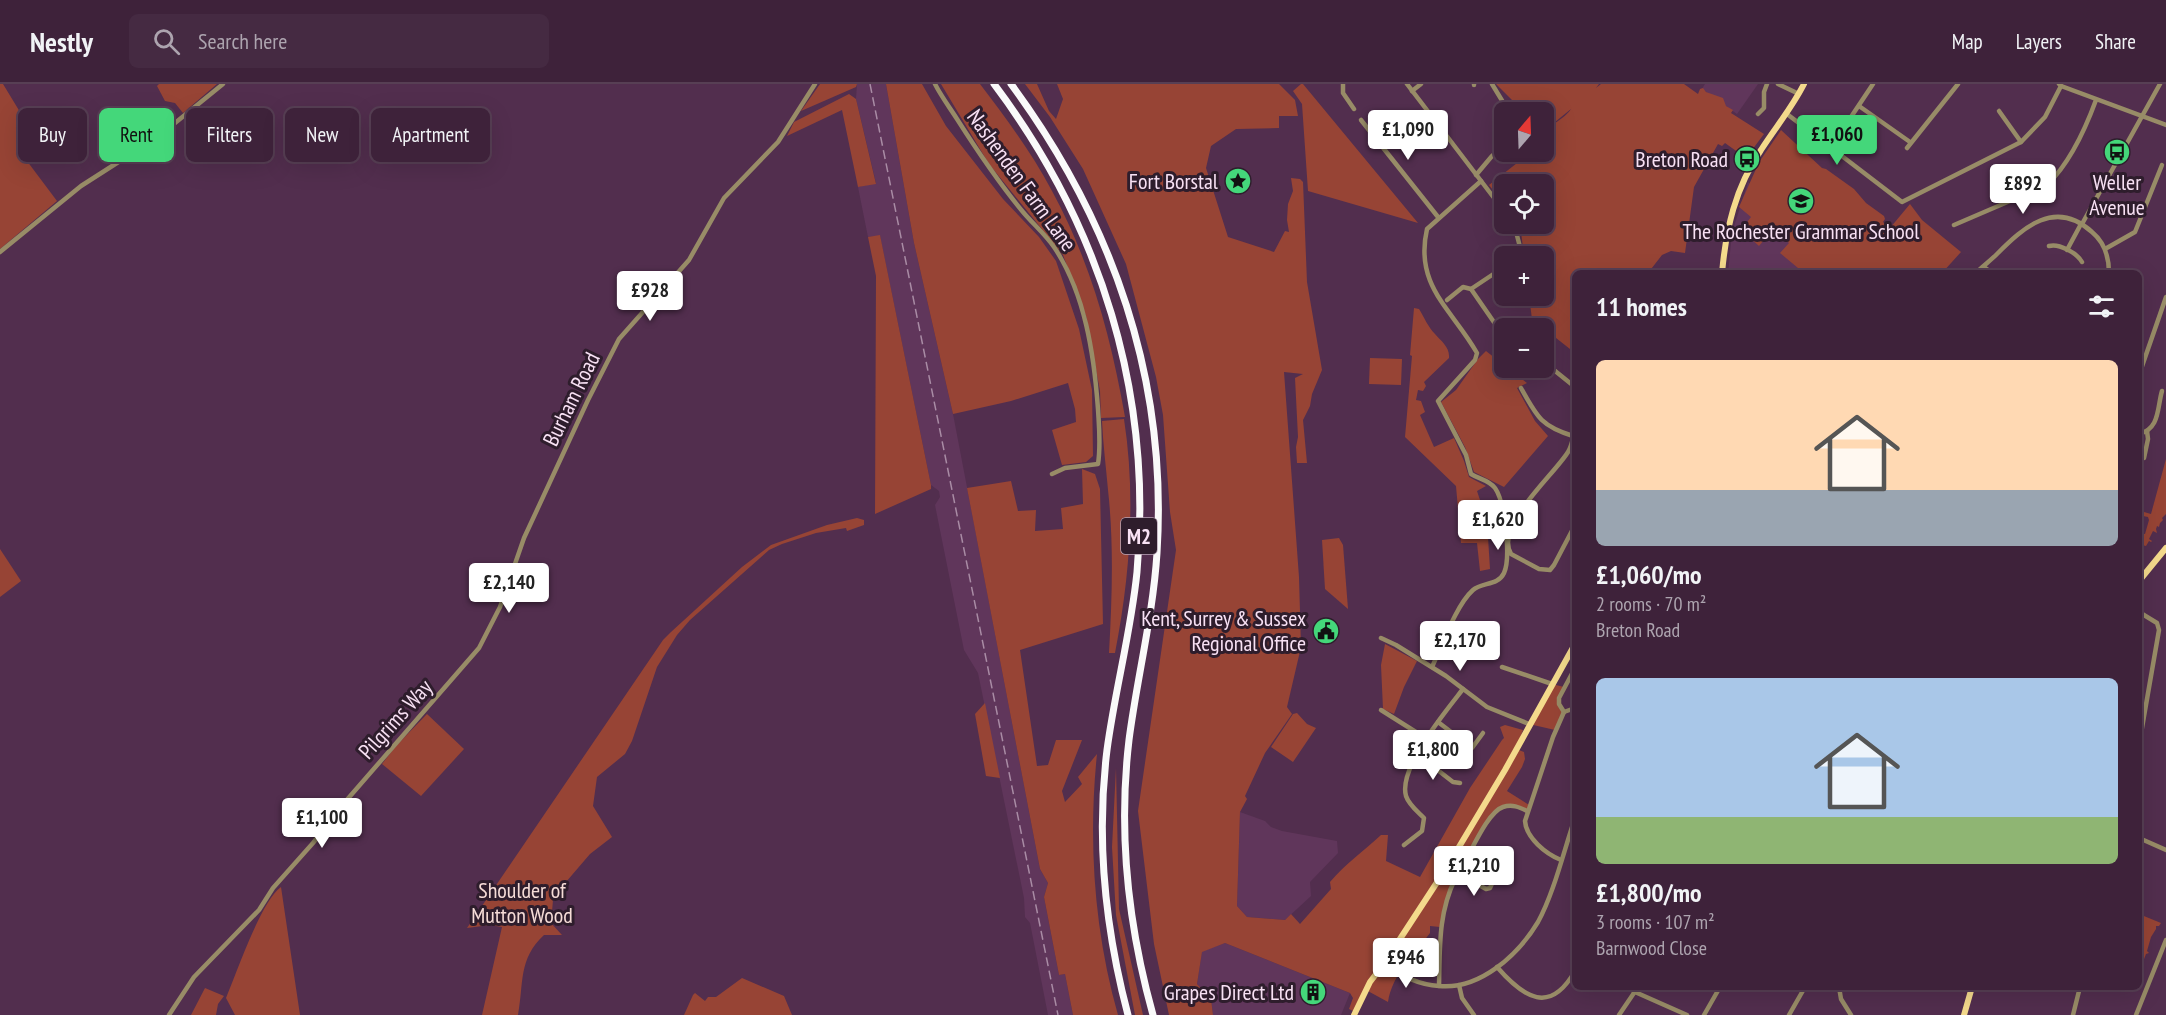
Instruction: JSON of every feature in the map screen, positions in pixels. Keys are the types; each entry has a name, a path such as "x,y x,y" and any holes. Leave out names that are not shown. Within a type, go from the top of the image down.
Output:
{"highway":[{"name":"M2","path":"994,84 1041,153 1081,229 1111,308 1134,412 1140,475 1138,555 1131,620 1108,749 1102,829 1104,883 1110,934 1128,1015"},
{"name":"M2","path":"1011,84 1058,153 1098,228 1125,301 1146,383 1156,462 1157,544 1150,619 1129,740 1124,814 1130,904 1139,957 1153,1015"}],"main road":[{"path":"1722,270 1727,231 1737,197 1760,151 1787,114 1804,84"},
{"path":"2142,577 2166,548"},
{"path":"1354,1015 1370,982 1447,867 1505,770 1572,649"},
{"path":"1964,1015 1971,990"}],"street":[{"path":"0,252 81,186 159,136 223,84"},
{"name":"Burham Road","path":"524,538 619,339 689,260 724,198 778,142 815,84"},
{"name":"Nashenden Farm Lane","path":"935,84 988,168 1025,215 1052,244 1066,267 1081,308 1096,388 1100,442 1098,464 1065,468 1052,474"},
{"path":"1343,84 1343,93 1353,109"},
{"path":"1407,84 1494,198"},
{"path":"1412,91 1421,84"},
{"path":"1492,84 1503,102"},
{"path":"1758,114 1764,108 1764,92 1767,84"},
{"path":"1778,84 1799,94"},
{"path":"1831,147 1873,84"},
{"path":"1907,148 1958,84"},
{"path":"2067,250 2160,84"},
{"path":"1787,114 1904,202 2021,142 2045,117 2060,85 2166,125"},
{"path":"1954,225 2046,185 2055,177 2078,143 2096,100"},
{"path":"1859,106 1910,142"},
{"path":"1999,111 2021,142"},
{"path":"1361,120 1438,217"},
{"path":"1476,175 1494,154"},
{"path":"2104,249 2135,232 2162,165"},
{"path":"1432,667 1464,600 1476,588 1496,582 1503,574 1505,524 1497,491 1488,482 1472,474 1466,455 1438,402 1439,398 1454,386 1474,362 1477,354 1434,291 1427,274 1425,253 1426,231 1438,217 1481,181"},
{"path":"1980,270 2020,231 2036,221 2058,218 2081,224 2095,235 2104,249 2108,270"},
{"path":"2049,246 2057,244 2079,257 2082,262"},
{"path":"1471,289 1494,274"},
{"path":"1447,300 1463,287 1471,289 1494,322"},
{"path":"2142,366 2166,297"},
{"path":"1554,370 1572,385"},
{"path":"1521,388 1534,411 1546,425 1560,432 1572,433"},
{"path":"2142,433 2156,423 2162,391"},
{"path":"2159,402 2165,405"},
{"path":"2144,458 2148,439 2147,431"},
{"path":"1572,452 1510,527 1509,550 1511,554 1539,569 1550,570 1572,531"},
{"name":"Pilgrims Way","path":"169,1015 194,977 259,910 273,888 313,843 345,801 479,648 500,608 524,538"},
{"path":"2142,614 2157,623 2159,630 2142,728"},
{"path":"1381,638 1432,667 1486,707 1529,724"},
{"path":"1502,667 1552,684"},
{"path":"1563,712 1559,698 1572,674"},
{"path":"1404,845 1422,831 1424,818 1409,803 1405,793 1406,781 1417,753 1463,689"},
{"path":"1561,860 1546,853 1527,832 1525,821 1560,716 1563,712 1572,709"},
{"path":"1381,710 1427,739"},
{"path":"1438,722 1472,748 1483,733"},
{"path":"1417,753 1453,782 1460,783"},
{"path":"1460,870 1498,810 1509,806 1527,811"},
{"path":"1383,965 1413,980 1439,986 1458,986 1497,967 1518,949 1538,920 1572,827"},
{"path":"2142,839 2166,850"},
{"path":"1447,867 1486,889 1490,888 1494,879"},
{"path":"1439,986 1440,927 1455,879"},
{"path":"2136,1015 2166,939"},
{"path":"1497,967 1517,989 1526,996 1535,998 1545,998 1559,993 1572,976"},
{"path":"1458,986 1462,999 1473,1015"},
{"path":"1619,1015 1636,990"},
{"path":"1639,990 1687,1015"},
{"path":"1704,1015 1718,990"},
{"path":"1790,1015 1802,990"},
{"path":"1840,990 1841,999 1851,1015"},
{"path":"2073,1015 2079,990"}],"shaded area":[{"path":"857,84 886,84 914,243 953,414 1040,869 1048,883 1044,897 1059,975 1065,974 1073,1015 1048,1015 1030,923 1025,917 1024,898 978,673 964,650 935,505 940,497 939,491 931,485 880,236 868,237 858,187 876,183 856,99"},
{"path":"1705,84 1758,84 1737,114 1702,89"},
{"path":"1748,182 1833,270 1728,270 1732,233"},
{"path":"1240,812 1265,821 1271,827 1282,831 1337,841 1338,853 1310,882 1311,896 1285,920 1247,917 1237,906"},
{"path":"1225,943 1350,993 1341,1015 1213,1015 1211,999 1197,984 1202,951"}],"green space":[{"path":"0,84 3,84 18,109 18,162 28,162 57,201 0,249"},
{"path":"159,84 217,84 186,108 183,113 175,103 165,101 157,86"},
{"path":"820,84 857,84 856,87 801,111"},
{"path":"886,84 922,84 946,126 1003,199 1039,237 1056,261 1079,329 1092,390 1093,456 1086,462 1062,465 1052,430 1076,422 1068,383 1011,401 953,414 914,243"},
{"path":"941,84 980,84 1018,136 1044,177 1066,218 1089,273 1106,329 1125,417 1101,418 1100,391 1086,316 1063,255 989,164"},
{"path":"1025,84 1037,84 1049,111 1056,119 1063,99 1057,84 1279,84 1295,100 1298,116 1279,116 1279,128 1236,129 1211,146 1206,168 1228,237 1274,252 1285,231 1289,232 1288,204 1293,191 1291,178 1300,179 1303,182 1307,282 1322,370 1303,420 1307,463 1297,463 1296,447 1298,437 1295,378 1303,374 1284,372 1299,577 1301,647 1287,707 1292,714 1265,753 1240,812 1237,906 1247,917 1285,920 1291,914 1300,924 1331,889 1330,882 1336,875 1381,835 1388,835 1386,861 1420,877 1470,788 1504,738 1500,727 1505,725 1523,730 1516,749 1524,752 1525,759 1507,791 1529,805 1527,811 1509,805 1493,814 1464,864 1454,857 1447,867 1457,874 1440,927 1430,926 1430,933 1394,983 1388,1002 1366,990 1355,1012 1349,1009 1353,998 1350,993 1225,943 1202,952 1197,984 1211,999 1213,1015 1169,1015 1154,944 1138,811 1176,550 1170,512 1163,415 1156,377 1126,264 1083,169 1050,117"},
{"path":"1301,84 1418,223 1308,191 1302,104 1293,91"},
{"path":"1496,84 1599,84 1596,88 1601,84 1684,84 1698,94 1703,88 1706,92 1723,98 1726,106 1733,110 1731,113 1764,134 1746,158 1725,143 1722,146 1718,144 1694,187 1685,253 1671,251 1662,255 1650,270 1572,270 1572,351 1554,336 1554,318 1532,318 1530,306 1554,306 1554,246 1523,246 1521,234 1554,234 1554,174 1503,174 1518,162 1554,162 1554,124 1571,109 1554,123 1554,102 1514,102"},
{"path":"849,94 856,99 876,184 858,187 842,110 787,136 794,122"},
{"name":"The Rochester Grammar School","path":"1781,130 1822,168 1854,189 1866,203 1884,216 1883,222 1890,228 1910,204 1922,220 1961,252 1945,270 1800,270 1780,253 1789,243 1773,229 1759,246 1741,230 1751,217 1739,207 1755,168"},
{"path":"1494,181 1494,192 1489,185"},
{"path":"880,235 931,489 875,514 876,276 868,237"},
{"path":"1414,308 1419,309 1430,328 1447,347 1449,354 1449,358 1424,382 1426,386 1423,391 1418,390 1416,400 1421,401 1425,412 1420,415 1434,447 1454,438 1469,477 1486,486 1477,491 1487,521 1490,569 1480,571 1477,543 1461,543 1456,486 1405,437"},
{"path":"1486,351 1494,357 1494,378 1521,378 1527,383 1517,388 1535,421 1548,436 1504,487 1474,472 1465,447 1441,402 1456,390"},
{"path":"1370,358 1402,359 1401,385 1369,384"},
{"path":"1124,419 1130,477 1130,536 1128,566 1115,653 1109,653 1112,551 1102,421"},
{"path":"2166,459 2166,514 2159,527 2157,526 2157,533 2153,531 2149,539 2152,541 2149,541 2146,546 2142,545 2142,534 2145,534 2149,520 2148,517 2143,516 2144,512 2151,514"},
{"path":"1082,469 1095,474 1100,489 1103,624 1020,650 1037,766 1048,765 1056,740 1082,740 1062,791 1065,802 1082,784 1078,777 1097,754 1093,820 1095,886 1103,951 1118,1015 1073,1015 1065,974 1059,975 1044,897 1048,883 1040,869 967,488 1011,481 1018,511 1036,510 1035,531 1063,529 1061,508 1083,504"},
{"name":"Shoulder of Mutton Wood","path":"857,518 864,520 864,525 847,531 846,528 816,533 769,550 690,620 677,635 657,667 632,741 625,754 597,777 593,806 612,837 590,854 553,900 551,923 562,935 544,935 530,953 524,972 518,1015 482,1015 502,927 490,925 467,928 663,640 742,567 771,545 827,525"},
{"path":"1339,538 1343,545 1348,609 1325,589 1322,540"},
{"path":"0,549 21,581 0,597"},
{"path":"1385,644 1417,661 1394,714 1383,709 1381,665"},
{"path":"1552,684 1564,687 1559,698 1564,712 1555,730 1529,724"},
{"path":"985,703 1000,778 986,776 975,714"},
{"path":"1297,713 1307,724 1316,728 1293,762 1271,747 1293,714"},
{"path":"427,714 464,749 421,796 382,764"},
{"path":"1116,768 1119,909 1143,1015 1135,1015 1116,915 1112,847"},
{"path":"281,887 300,1015 235,1015 226,998 258,921 273,895"},
{"path":"2142,915 2161,923 2156,926 2147,951 2149,953 2146,954 2142,964"},
{"path":"742,978 784,996 792,1015 684,1015 695,993 705,1001 708,997 716,997"},
{"path":"205,988 224,996 218,1004 216,1015 191,1015"}],"railway":[{"path":"870,84 1058,1015"}],"place":[{"name":"Weller Avenue","path":"2117,152"},
{"name":"Breton Road","path":"1747,159"},
{"name":"Fort Borstal","path":"1238,181"},
{"name":"The Rochester Grammar School","path":"1801,201"},
{"name":"Kent, Surrey & Sussex Regional Office","path":"1326,631"},
{"name":"Grapes Direct Ltd","path":"1313,992"}]}
